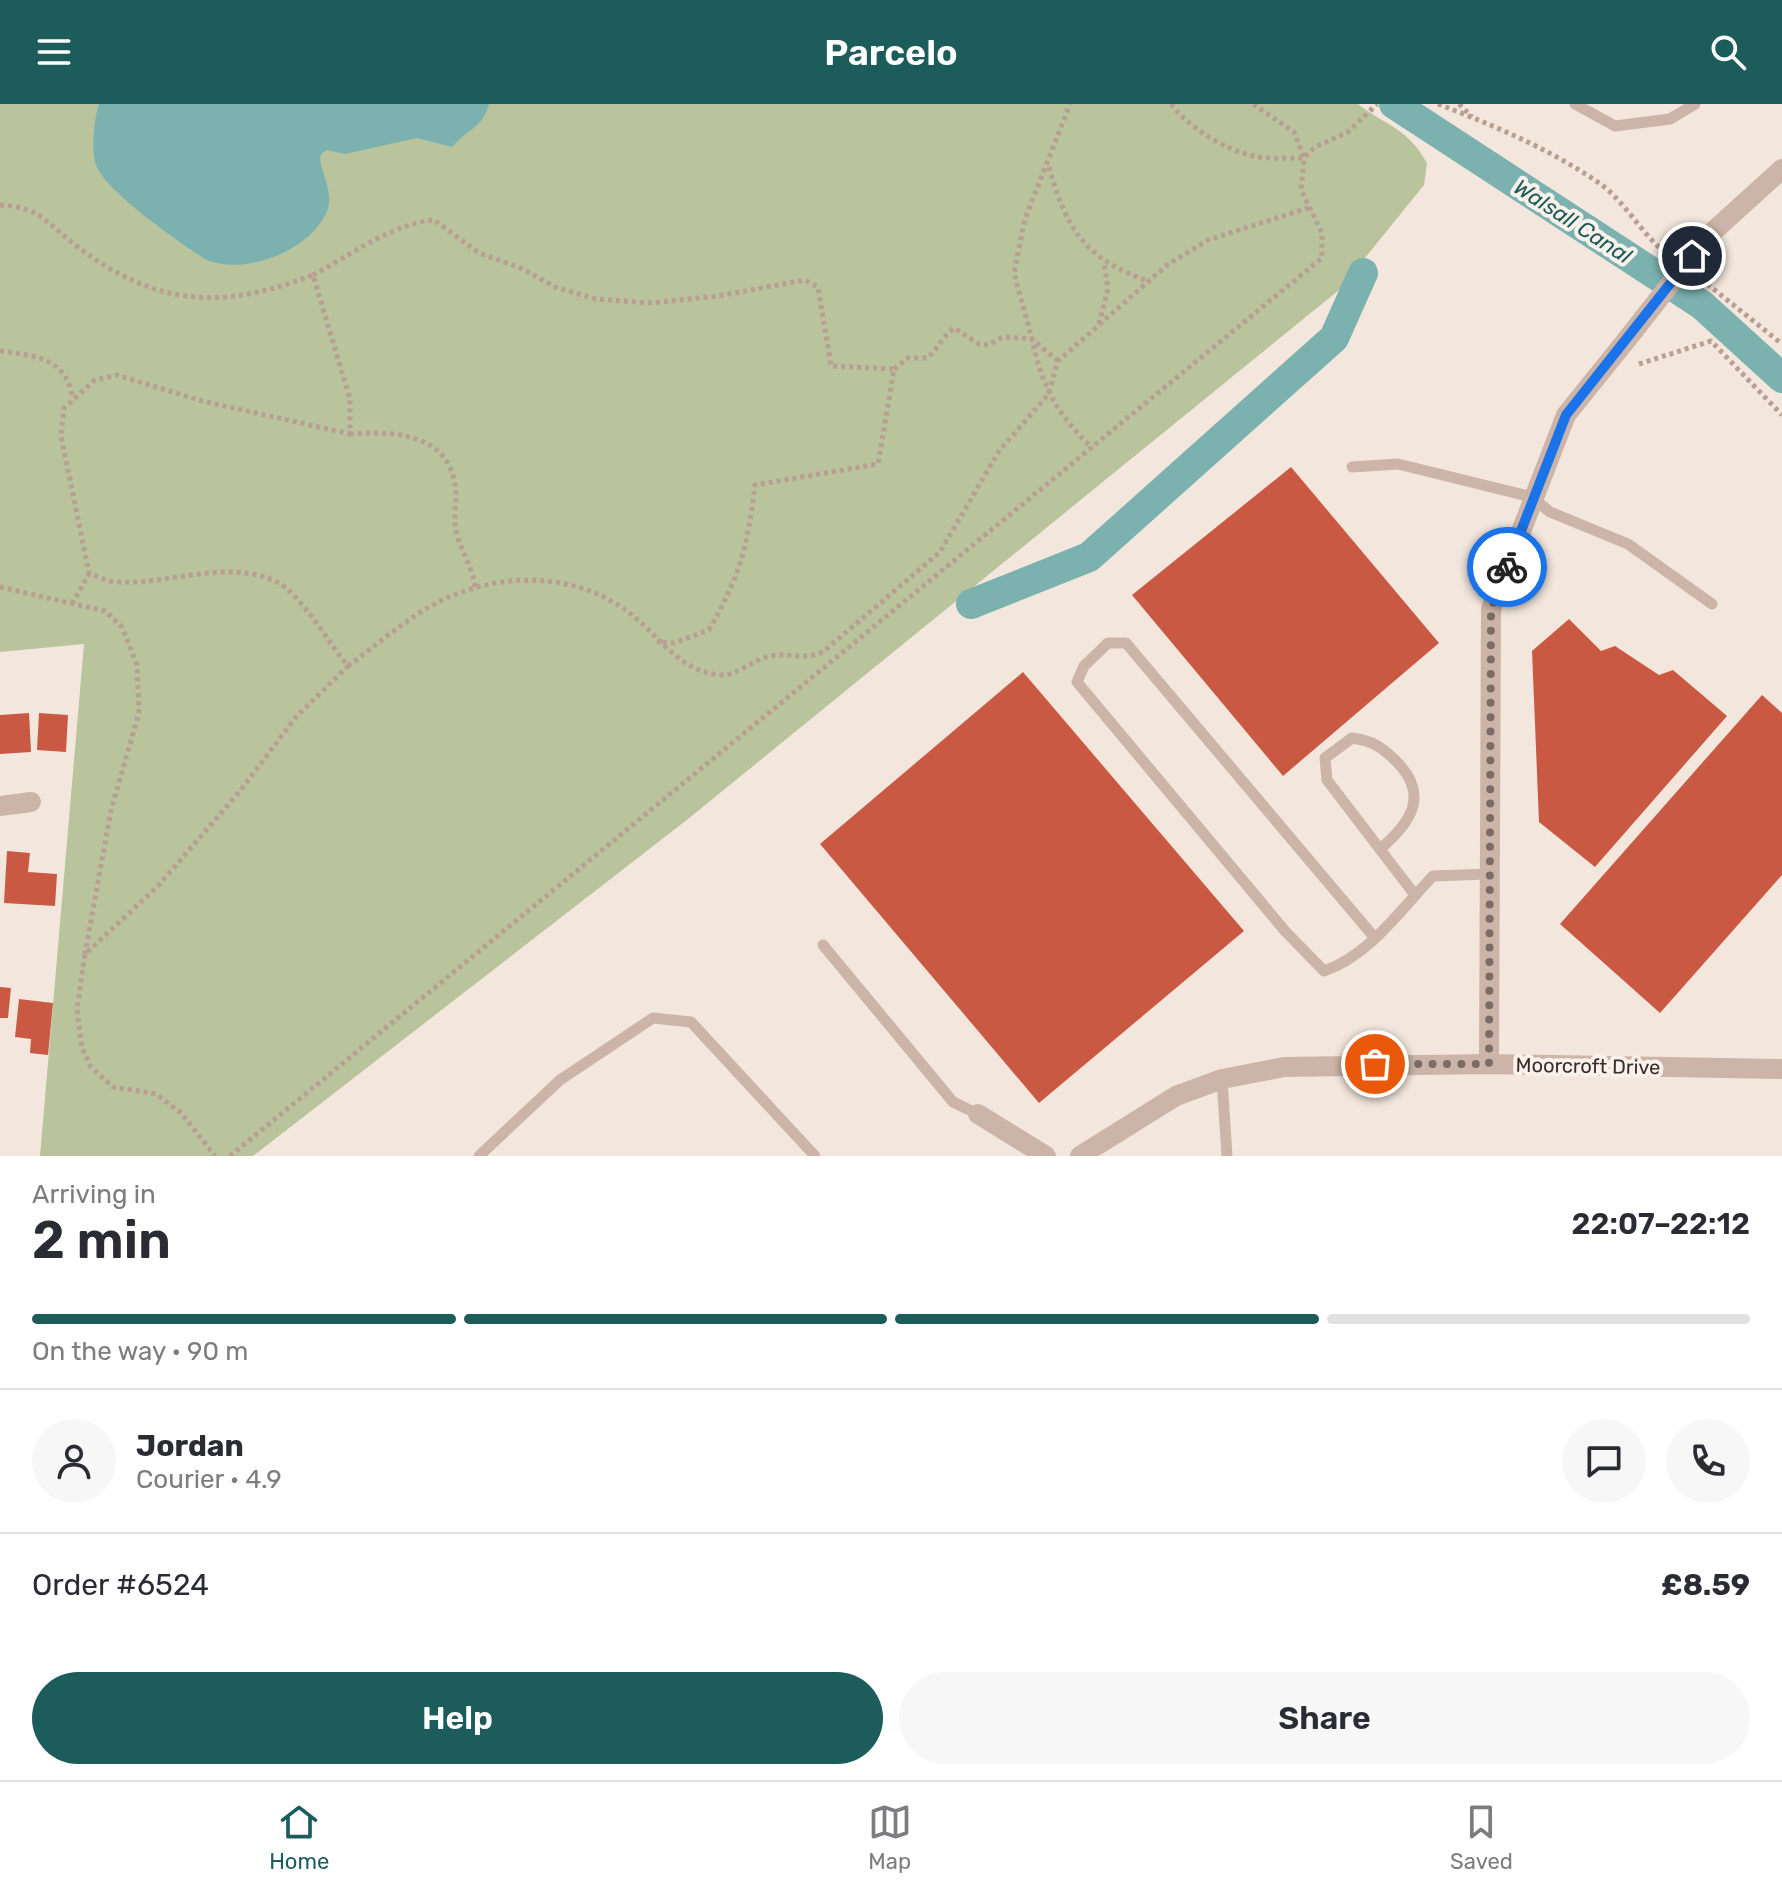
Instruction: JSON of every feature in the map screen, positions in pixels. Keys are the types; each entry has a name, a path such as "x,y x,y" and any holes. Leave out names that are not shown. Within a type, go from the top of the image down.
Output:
{"street":[{"path":"1489,1064 1491,609 1566,415 1708,236 1782,169"},
{"path":"0,806 31,802"},
{"name":"Moorcroft Drive","path":"1080,1156 1149,1111 1222,1079 1319,1064 1782,1069"},
{"path":"978,1114 1003,1126 1046,1156"}],"lane":[{"path":"1575,104 1615,126 1670,119 1695,104"},
{"path":"1352,467 1398,464 1532,497 1550,512 1628,544 1712,604"},
{"path":"1374,937 1126,643 1108,643 1084,666 1077,682 1265,908 1324,971 1345,964 1374,937 1433,876 1489,874"},
{"path":"1380,849 1401,831 1416,801 1411,775 1375,741 1352,738 1325,758 1327,780 1415,895"},
{"path":"823,945 953,1102 978,1114"},
{"path":"479,1156 560,1080 653,1018 691,1022 806,1151 815,1156"},
{"path":"1222,1079 1227,1156"}],"path":[{"path":"1070,104 1048,166 1032,198 1017,248 1014,273 1048,395 1066,422 1092,448"},
{"path":"1171,104 1180,116 1215,140 1257,157 1304,158 1315,147 1361,122 1377,104"},
{"path":"230,1156 1322,258 1322,233 1301,190 1304,158 1294,132 1253,104"},
{"path":"1438,104 1510,133 1602,184 1653,243 1678,262"},
{"path":"1459,104 1472,117"},
{"path":"1048,166 1069,223 1082,243 1103,262 1148,281"},
{"path":"0,205 30,208 109,271 155,289 212,299 267,292 313,275 389,233 415,222 434,220 479,253 521,268 555,287 596,299 651,303 718,296 805,280 818,287 831,366 894,369 908,358 927,358 936,351 943,336 954,328 979,344 988,345 1003,337 1032,339 1058,361"},
{"path":"85,954 157,887 240,791 296,717 348,666 425,610 453,595 475,588 535,581 567,582 591,589 613,600 636,618 656,642 699,671 724,676 767,656 786,654 806,659 823,652 940,552 999,451 1048,395 1058,361 1148,281 1208,240 1308,208"},
{"path":"1099,325 1108,289 1103,262"},
{"path":"1690,271 1782,344"},
{"path":"313,275 350,399 350,434"},
{"path":"1631,367 1711,341 1782,415"},
{"path":"0,351 42,358 59,366 71,386 72,399"},
{"path":"656,642 674,643 709,630 735,585 747,546 755,485 878,464 894,369"},
{"path":"72,604 89,573 61,436 64,408 95,380 117,375 202,401 350,434 382,431 416,437 440,453 454,477 455,524 460,546 472,565 475,588"},
{"path":"89,573 114,582 218,573 248,575 278,582 302,604 348,666"},
{"path":"0,587 105,611 122,627 137,665 139,701 126,765 111,810 85,954 77,1010 82,1048 91,1067 113,1087 156,1094 181,1113 215,1156"}],"green space":[{"path":"0,104 1358,104 1404,134 1427,163 1424,185 1339,290 688,819 253,1156 40,1156 84,644 0,652"}],"water":[{"path":"99,104 489,104 478,124 452,147 417,138 345,154 327,150 322,153 320,157 329,203 319,225 291,249 273,257 236,265 203,258 144,215 102,176 94,152"}],"building":[{"path":"1291,467 1439,643 1283,776 1132,595"},
{"path":"1569,619 1601,651 1615,646 1659,675 1673,670 1727,716 1595,867 1539,822 1532,651"},
{"path":"1023,672 1244,931 1039,1103 820,844"},
{"path":"1762,695 1782,713 1782,875 1660,1013 1560,924"},
{"path":"29,713 31,752 0,754 0,715"},
{"path":"39,713 68,715 66,752 37,750"},
{"path":"7,851 30,853 28,872 57,874 55,906 4,903"},
{"path":"0,987 11,988 8,1018 0,1018"},
{"path":"19,999 53,1003 48,1055 30,1053 31,1039 15,1037"}],"waterway":[{"name":"Walsall Canal","path":"1394,104 1702,305 1782,378"},
{"path":"971,604 1089,557 1334,338 1363,273"}],"way so far":[{"path":"1375,1064 1489,1064 1491,609 1507,567"}],"route":[{"path":"1507,567 1566,415 1692,256"}]}
